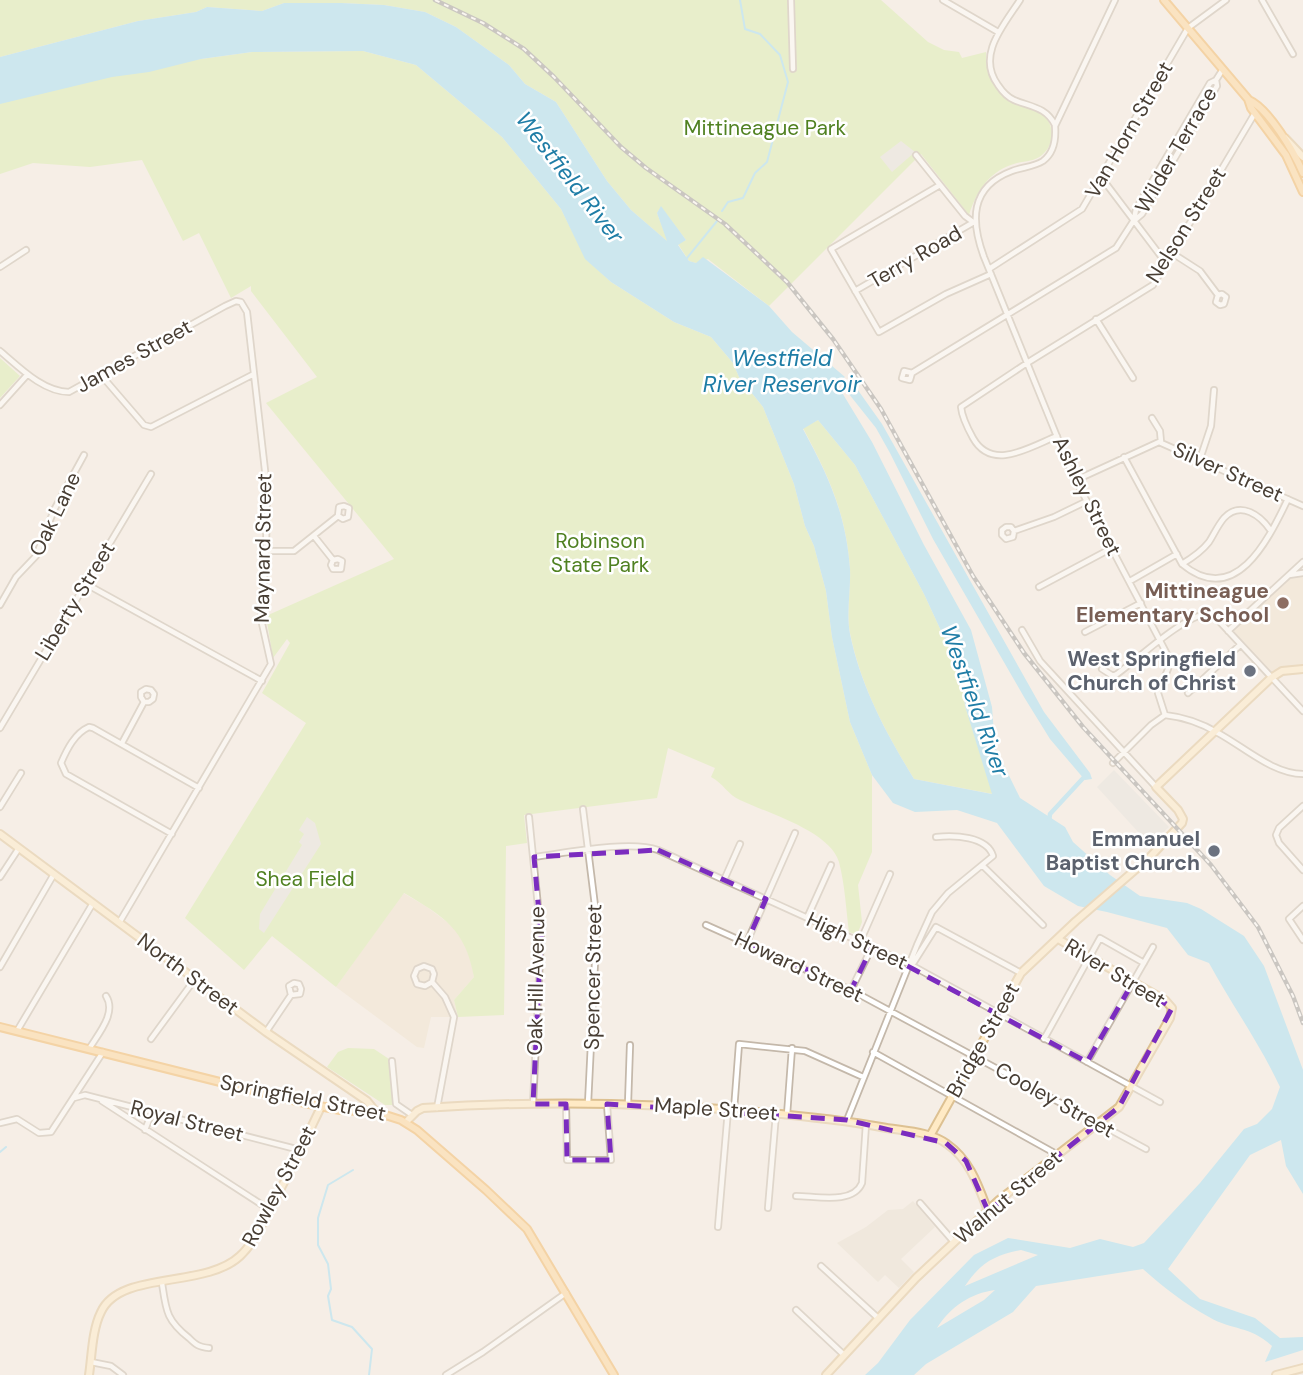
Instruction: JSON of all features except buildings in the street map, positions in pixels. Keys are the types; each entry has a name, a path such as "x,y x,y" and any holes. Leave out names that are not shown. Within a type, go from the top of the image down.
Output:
{"main road":[{"path":"1164,0 1248,99 1286,155 1303,192"},
{"path":"1248,99 1256,104 1301,162 1303,173"},
{"path":"1156,787 1272,678 1282,671 1303,668"},
{"name":"Bridge Street","path":"930,1136 1021,973 1158,848 1182,821 1180,813 1156,787"},
{"name":"North Street","path":"0,834 266,1031 367,1101 376,1112"},
{"name":"River Street","path":"1058,939 1163,999 1172,1008"},
{"name":"Walnut Street","path":"826,1375 843,1354 954,1242 988,1211 1119,1107 1170,1018 1172,1008"},
{"name":"Springfield Street","path":"0,1027 321,1107 376,1112 406,1122 521,1221 614,1375"},
{"name":"Maple Street","path":"412,1115 423,1108 628,1104 847,1120 930,1136 946,1143 966,1161 978,1182 988,1211"},
{"name":"Rowley Street","path":"89,1375 99,1318 107,1302 125,1291 212,1273 230,1264 249,1245 270,1210 321,1107"},
{"path":"406,1122 412,1115"},
{"path":"1276,1375 1300,1371"}],"street":[{"path":"791,0 793,69"},
{"path":"943,0 998,32"},
{"path":"1020,0 991,46 994,80 1009,97 1043,110 1055,126"},
{"path":"916,155 965,216 974,222 978,204 992,183 1007,173 1036,164 1047,157 1055,142 1055,126 1115,0"},
{"path":"1188,28 1226,0"},
{"path":"1262,0 1293,54"},
{"name":"Van Horn Street","path":"855,291 879,332 990,272 1080,212 1188,28"},
{"name":"Wilder Terrace","path":"912,373 1113,252 1134,220 1136,209 1210,83 1216,80 1223,69"},
{"name":"Wilder Terrace","path":"1134,220 1142,214 1193,127 1217,86 1216,80"},
{"name":"Nelson Street","path":"1057,436 1010,454 992,456 979,448 961,409 1027,363 1153,285 1255,113"},
{"path":"1187,123 1193,127"},
{"path":"1161,167 1167,170"},
{"path":"1101,177 1166,263"},
{"path":"855,291 831,249 940,186"},
{"name":"Ashley Street","path":"974,222 990,272 1076,480 1161,640 1169,665 1157,693 1165,715"},
{"name":"Terry Road","path":"855,291 974,222"},
{"path":"0,267 26,250"},
{"path":"1172,253 1200,271 1218,295"},
{"name":"James Street","path":"0,351 27,375 60,392 69,392 225,306 236,301 241,302"},
{"name":"Maynard Street","path":"119,923 271,664 261,624 267,488 247,312 241,302"},
{"path":"1096,319 1133,377"},
{"path":"101,375 144,425 151,427 254,374"},
{"path":"0,405 27,375"},
{"path":"1200,459 1212,426 1214,390"},
{"path":"1152,418 1160,432 1161,442"},
{"name":"Silver Street","path":"1076,480 1161,442 1303,506"},
{"name":"Oak Lane","path":"0,605 16,577 36,556 54,510 84,455"},
{"path":"1124,457 1182,564 1209,577 1232,574 1252,561 1288,499"},
{"name":"Liberty Street","path":"0,728 151,474"},
{"path":"1014,531 1054,517 1087,501"},
{"path":"1182,564 1207,544 1225,517 1232,512 1242,510 1253,513 1264,521 1270,531"},
{"path":"266,551 291,552 338,516"},
{"path":"314,536 333,560"},
{"path":"1039,587 1112,548"},
{"path":"1130,581 1177,554"},
{"path":"1228,632 1303,562"},
{"path":"1288,575 1303,573"},
{"path":"86,584 262,681"},
{"path":"1085,632 1141,603"},
{"path":"1102,669 1113,676 1117,674 1161,640 1201,615 1208,614 1219,621 1303,711"},
{"path":"1022,630 1040,662 1156,787"},
{"path":"1188,693 1240,645"},
{"path":"122,743 144,702"},
{"path":"1113,763 1165,715 1215,731 1280,769 1303,774"},
{"path":"172,834 64,772 62,759 78,734 89,727 199,788"},
{"path":"0,807 21,773"},
{"path":"1303,806 1279,828 1276,835 1279,843 1303,870"},
{"name":"Spencer Street","path":"583,809 597,933 588,1104"},
{"name":"Oak Hill Avenue","path":"529,817 541,936 533,1104"},
{"path":"747,942 795,833"},
{"path":"847,1120 917,945 936,907 948,893 993,856 992,851 980,842 953,836 936,837"},
{"path":"724,880 740,844"},
{"path":"0,877 19,848"},
{"name":"High Street","path":"534,856 589,850 652,848 911,965 1160,1102"},
{"path":"807,918 831,865"},
{"path":"982,866 1043,925"},
{"path":"0,968 54,874"},
{"path":"860,942 890,874"},
{"path":"17,1031 93,903"},
{"path":"1303,906 1289,919 1303,940"},
{"name":"Howard Street","path":"706,925 890,1010"},
{"path":"911,965 936,927 1021,973"},
{"path":"1044,1039 1100,938 1144,963"},
{"path":"851,990 872,947"},
{"path":"1087,1062 1153,947"},
{"path":"424,966 431,968 434,974 432,982 425,986 417,984 414,976 417,969 424,966"},
{"path":"151,1039 195,979"},
{"path":"432,982 445,997 454,1017 438,1108"},
{"path":"266,1031 291,995"},
{"path":"89,1049 110,1012 110,1002 106,996"},
{"name":"Cooley Street","path":"890,1010 1146,1149"},
{"path":"718,1227 739,1044 792,1048 812,1053 863,1077"},
{"path":"628,1104 630,1045"},
{"path":"787,1115 792,1048"},
{"path":"0,1123 17,1119 38,1133 48,1133 55,1128 103,1052"},
{"path":"873,1052 1058,1155"},
{"path":"392,1061 396,1104 412,1115"},
{"name":"Royal Street","path":"74,1098 83,1094 300,1150"},
{"path":"99,1099 270,1210"},
{"path":"566,1104 567,1160 611,1160 607,1104"},
{"path":"145,1130 152,1112"},
{"path":"768,1208 776,1114"},
{"path":"796,1196 848,1197 859,1190 862,1183 866,1124"},
{"path":"920,1203 954,1242"},
{"path":"821,1266 878,1318"},
{"path":"162,1283 170,1322 199,1347 209,1348"},
{"path":"446,1375 566,1293"},
{"path":"796,1310 843,1354"},
{"path":"91,1362 111,1366 123,1375"}],"highlighted area":[{"path":"658,850 766,899 747,942 851,990 872,947 1087,1062 1133,982 1172,1008 1119,1107 988,1211 966,1161 946,1143 847,1120 607,1104 611,1160 567,1160 566,1104 533,1104 541,936 534,857"}],"shaded area":[{"path":"901,141 915,152 892,172 880,157"},
{"name":"Mittineague Elementary School","path":"1293,575 1303,577 1303,667 1280,668 1272,674 1234,629"},
{"path":"1114,770 1169,827 1150,845 1097,787"},
{"path":"307,817 315,823 321,844 264,933 259,929 260,914 302,845 299,842 304,834 299,830"},
{"path":"403,893 455,928 470,952 474,977 454,1000 458,1017 431,1017 424,1048 417,1047 336,987"},
{"path":"913,1201 935,1227 901,1259 914,1272 899,1288 885,1275 878,1282 837,1243 866,1227 888,1210 903,1209"}],"green space":[{"name":"Mittineague Park","path":"0,0 881,0 928,42 944,50 959,52 962,58 986,52 989,73 998,89 1013,101 1045,116 1052,136 1051,143 1039,157 1008,166 992,176 976,197 969,215 921,154 769,306 708,259 696,263 689,261 678,244 686,240 661,207 657,213 668,242 631,210 607,181 556,102 525,84 509,65 456,27 425,12 384,5 341,3 284,3 262,11 207,7 196,12 138,21 0,57"},
{"name":"Robinson State Park","path":"363,51 416,65 502,137 561,209 586,259 611,282 674,322 711,337 733,363 739,377 763,407 794,484 805,526 814,546 826,591 832,637 850,722 872,775 872,852 858,885 862,922 857,935 849,932 839,862 824,841 796,824 736,798 711,777 715,768 668,748 657,798 524,815 527,843 506,846 504,1015 458,1017 454,1000 474,977 465,947 451,926 441,917 404,893 336,987 272,936 244,970 185,918 306,723 262,693 290,643 287,639 273,658 266,616 394,559 266,403 317,377 251,291 251,286 231,298 199,233 183,241 142,160 90,167 33,163 0,174 0,79 252,52"},
{"path":"0,358 20,376 0,398"},
{"path":"818,420 855,465 924,594 962,676 965,706 993,794 914,779 876,709 861,672 850,633 850,569 845,530 828,479 803,428"},
{"path":"348,1048 374,1049 392,1061 394,1105 385,1105 327,1067 338,1052"}],"water":[{"path":"284,3 384,5 425,12 456,27 509,65 525,84 556,102 607,181 631,210 667,241 657,213 661,206 686,240 678,245 689,261 696,263 703,257 769,306 792,332 845,377 837,382 838,386 872,442 971,630 992,707 995,747 1020,798 1065,827 1073,842 1110,875 1140,896 1187,903 1244,936 1264,966 1303,1070 1303,1194 1286,1166 1281,1140 1250,1155 1168,1269 1200,1299 1255,1318 1280,1338 1303,1337 1303,1350 1265,1362 1272,1346 1264,1339 1200,1312 1143,1269 1036,1286 1013,1312 926,1364 914,1375 865,1375 878,1363 910,1320 974,1255 1008,1238 1070,1248 1100,1239 1133,1247 1144,1243 1200,1183 1244,1129 1257,1124 1272,1109 1280,1087 1209,963 1188,955 1167,928 1078,906 1044,886 997,823 957,810 915,812 893,803 872,775 850,722 832,637 826,591 814,546 805,526 794,484 763,407 739,377 733,363 711,337 674,322 611,282 585,259 561,209 502,137 416,65 363,51 252,52 112,77 0,104 0,57 138,21 196,12 207,7 262,11","holes":["818,420 855,465 924,594 962,676 965,706 992,794 914,779 876,709 861,673 850,634 850,569 845,531 835,496 803,429","1021,1250 1038,1255 965,1286 982,1266","995,1290 984,1300 937,1328 962,1302"]},
{"path":"850,379 882,424 1044,712 1092,779 1085,780 1050,739 1024,697 933,539 876,428 841,384"}],"waterway":[{"path":"722,211 728,202 743,198 755,173 767,162 788,82 780,55 760,34 745,29 740,0"},
{"path":"687,258 717,221"},
{"path":"1049,822 1050,814 1086,775"},
{"path":"0,1152 6,1147"},
{"path":"353,1170 328,1185 318,1218 318,1245 328,1264 331,1289 328,1296 332,1320 352,1327 372,1349 369,1375"}],"railway":[{"path":"435,0 483,23 524,49 621,147 725,224 787,282 833,339 881,409 973,576 1024,653 1083,727 1211,865 1258,927 1293,996 1303,1023"}],"place":[{"name":"Mittineague Elementary School","path":"1283,603"},
{"name":"West Springfield Church of Christ","path":"1250,671"},
{"name":"Emmanuel Baptist Church","path":"1214,851"}],"water label":[{"name":"Westfield River","path":"570,177"},
{"name":"Westfield River Reservoir","path":"782,371"},
{"name":"Westfield River","path":"975,701"}],"park label":[{"name":"Shea Field","path":"305,879"}]}
